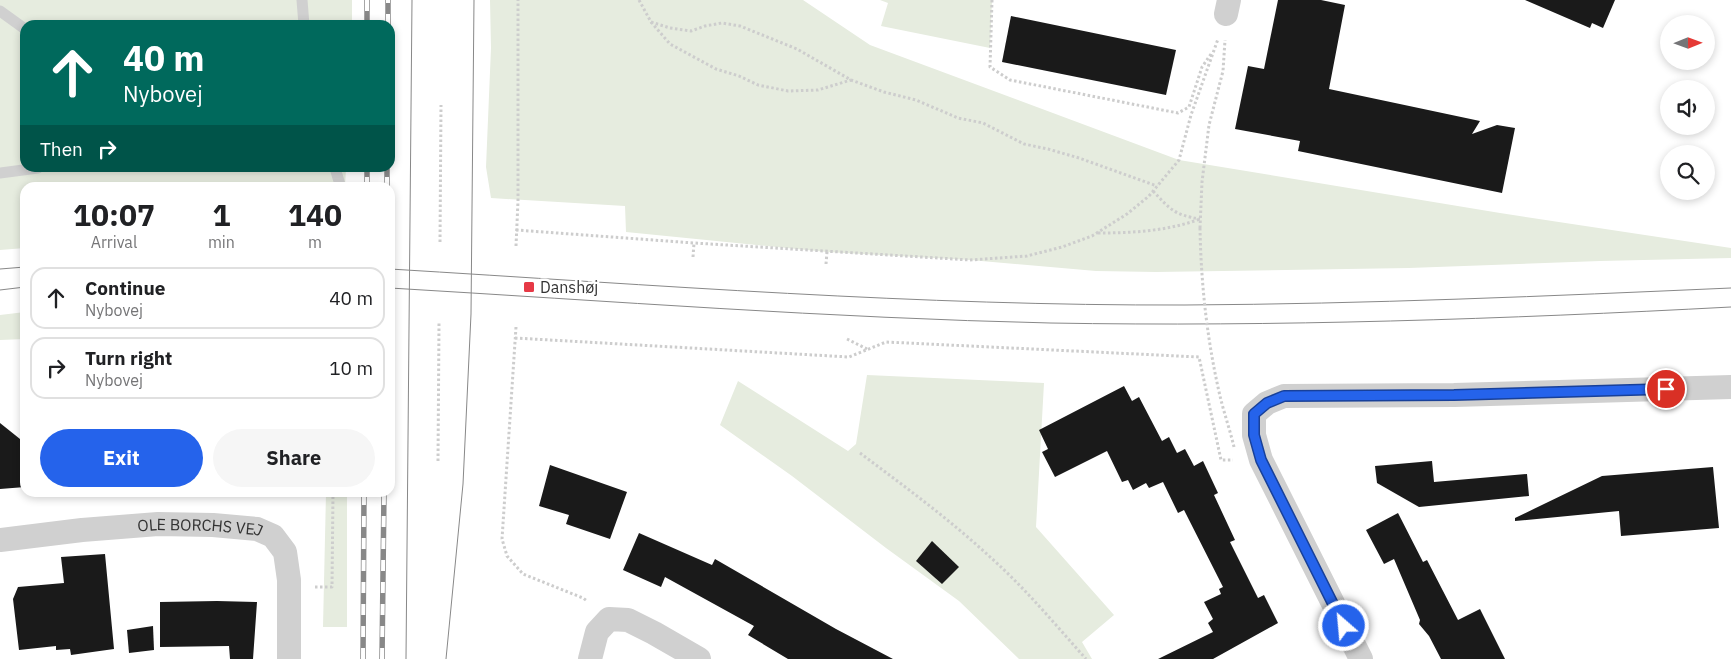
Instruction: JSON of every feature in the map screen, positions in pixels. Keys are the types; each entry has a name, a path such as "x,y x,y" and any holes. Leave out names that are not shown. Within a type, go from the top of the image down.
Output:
{"street":[{"path":"1360,659 1261,460 1254,435 1254,414 1267,403 1284,396 1454,395 1731,387"},
{"name":"OLE BORCHS VEJ","path":"0,540 82,530 158,524 213,525 257,529 273,536 285,552 289,580 289,659"},
{"path":"590,659 597,632 609,620 628,620 699,659"}],"lane":[{"path":"302,0 304,20"},
{"path":"0,11 20,25"},
{"path":"0,172 20,170"}],"path":[{"path":"516,246 518,192 518,0"},
{"path":"639,0 652,22 670,44 716,69 758,84 788,91 818,90 852,80"},
{"path":"992,0 990,67 1010,80 1178,114 1189,107 1202,67 1214,49"},
{"path":"516,230 694,244 970,260 1028,256 1062,247 1097,233 1128,214 1153,191 1179,160 1191,115 1228,7"},
{"path":"1228,7 1223,71 1209,125 1202,182 1200,228 1204,302 1212,358 1220,397 1234,447"},
{"path":"652,22 670,28 691,31 722,23 740,26 797,49 852,80 884,92 916,100 958,118 983,123 1024,144 1079,158 1157,186"},
{"path":"440,242 441,104"},
{"path":"1153,191 1173,211 1183,216 1200,219"},
{"path":"1097,233 1122,233 1180,226 1200,219"},
{"path":"693,256 694,244"},
{"path":"826,264 827,252"},
{"path":"438,461 439,323"},
{"path":"516,327 502,540 507,556 523,574 583,598 609,620"},
{"path":"515,338 849,358 886,342 1199,357 1221,460 1261,460"},
{"path":"847,338 868,350"},
{"path":"860,453 924,501 990,556 1041,608 1086,659"},
{"path":"320,587 332,587 333,497"}],"shaded area":[{"path":"0,0 352,0 352,20 20,20 20,172 346,172 345,182 20,182 20,248 0,250"},
{"path":"490,0 803,0 870,45 1179,160 1500,213 1731,248 1731,258 1409,268 1156,272 1096,271 970,260 827,252 626,232 625,206 491,198 486,167 491,48"},
{"path":"880,0 992,0 990,48 881,26 888,3"},
{"path":"20,313 20,339 0,340 0,315"},
{"path":"867,375 1044,383 1036,527 1114,615 1082,642 1092,659 1019,659 959,601 792,476 720,425 738,381 848,451 856,444"},
{"path":"326,497 347,497 347,627 323,627"}],"building":[{"path":"1278,0 1321,0 1345,5 1329,89 1480,121 1472,134 1497,125 1515,128 1502,193 1298,151 1300,141 1235,129 1248,66 1264,69"},
{"path":"1525,0 1615,0 1603,28 1592,23 1590,28"},
{"path":"1011,16 1176,50 1166,95 1002,62"},
{"path":"1124,386 1132,401 1139,397 1162,441 1169,437 1177,453 1185,449 1194,466 1203,461 1218,493 1214,495 1235,540 1230,542 1258,598 1264,595 1278,623 1213,659 1158,659 1213,632 1208,623 1213,619 1204,602 1221,594 1219,589 1223,587 1184,510 1178,513 1163,482 1149,488 1146,483 1133,490 1128,480 1122,482 1107,451 1055,477 1042,452 1048,449 1039,430"},
{"path":"0,423 20,439 20,487 0,489"},
{"path":"1432,461 1434,482 1527,474 1529,496 1419,507 1377,483 1375,466"},
{"path":"550,465 627,492 610,539 566,524 569,515 539,506"},
{"path":"1713,467 1719,528 1621,536 1619,511 1515,521 1515,518 1602,476"},
{"path":"1398,513 1423,562 1427,560 1458,620 1480,609 1505,659 1441,659 1429,636 1419,624 1420,620 1394,559 1384,564 1366,530"},
{"path":"639,533 712,565 715,559 836,629 893,659 788,659 748,635 754,626 665,577 661,587 623,570"},
{"path":"932,541 959,567 942,584 916,561"},
{"path":"105,554 114,649 71,655 70,649 56,650 56,646 19,650 13,599 18,587 64,583 61,557"},
{"path":"160,602 257,602 253,659 230,659 229,646 160,647"},
{"path":"153,626 154,650 129,653 127,630"}],"tram line":[{"path":"406,659 412,0"},
{"path":"446,659 463,484 471,314 474,0"},
{"path":"0,269 20,267"},
{"path":"395,269 688,288 887,298 1086,304 1322,303 1731,288"},
{"path":"0,290 20,288"},
{"path":"395,288 802,313 1050,323 1305,323 1561,315 1731,307"}],"railway":[{"path":"367,0 367,20"},
{"path":"388,0 388,20"},
{"path":"367,172 367,182"},
{"path":"387,172 387,182"},
{"path":"363,659 364,497"},
{"path":"382,659 384,497"}],"place":[{"name":"Danshøj","path":"529,287"}],"route":[{"path":"1344,626 1261,460 1254,435 1254,414 1267,403 1284,396 1454,395 1666,389"}]}
